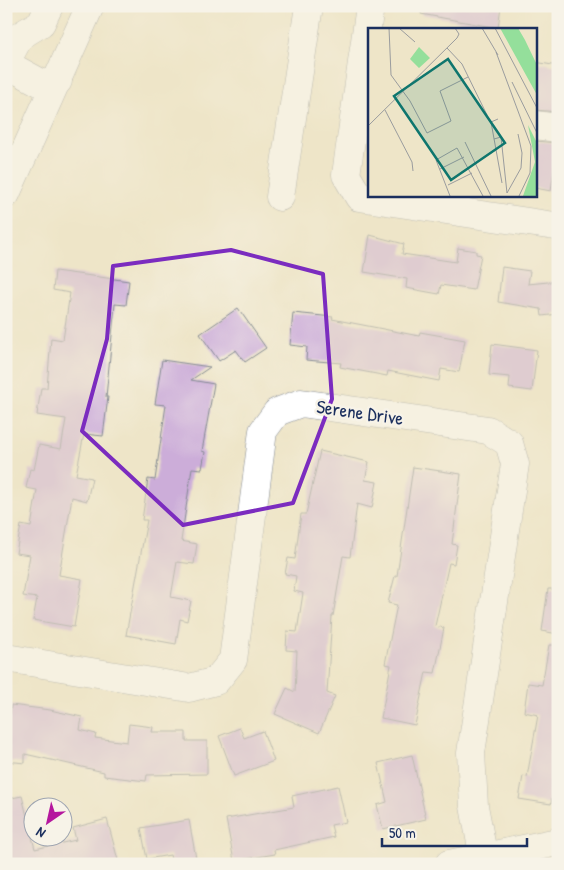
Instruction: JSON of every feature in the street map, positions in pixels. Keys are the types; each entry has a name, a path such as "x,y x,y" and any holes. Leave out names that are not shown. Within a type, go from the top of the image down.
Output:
{"street":[{"path":"50,6 41,23 20,36 6,63 42,84 58,82"},
{"path":"6,194 58,82 90,6"},
{"path":"280,197 309,6"},
{"path":"368,28 370,6"},
{"path":"368,32 363,98 346,175 359,197 558,225"},
{"path":"536,125 558,128"},
{"name":"Serene Drive","path":"6,658 189,688 216,681 233,660 263,431 277,412 301,404 488,430 509,443 515,464 471,753 474,806 484,860"},
{"path":"448,864 484,860 558,842"}],"highlighted area":[{"path":"231,250 323,274 332,399 293,503 183,525 82,431 107,339 113,266"}],"building":[{"path":"422,6 501,6 498,28 421,14"},
{"path":"536,62 558,66 558,112 536,110"},
{"path":"536,141 558,143 551,191 536,188"},
{"path":"370,235 404,244 402,254 456,262 458,248 476,251 476,254 481,255 474,290 441,285 439,294 406,288 407,279 364,272"},
{"path":"502,267 530,271 528,284 558,281 558,314 542,316 541,309 498,302"},
{"path":"55,271 129,281 126,305 115,304 103,436 84,434 76,475 92,478 87,501 72,497 59,575 82,579 74,627 33,620 37,598 23,596 30,555 16,553 21,525 31,527 37,490 26,488 30,469 34,470 39,445 61,449 66,419 37,415 41,388 47,388 51,338 63,340 70,293 53,290"},
{"path":"238,308 266,348 245,362 236,350 219,361 200,334"},
{"path":"293,313 333,317 332,319 419,336 420,332 465,340 459,372 441,369 439,381 388,371 387,376 340,367 341,363 306,360 307,347 290,345"},
{"path":"492,344 537,350 532,391 509,388 510,377 489,375"},
{"path":"162,360 210,367 191,380 214,384 202,451 205,452 202,469 192,468 181,541 197,544 194,564 177,562 171,597 191,601 187,621 180,619 176,644 126,635 147,520 142,520 148,479 155,480 166,405 155,404"},
{"path":"320,451 369,462 365,480 377,482 372,508 357,504 350,557 343,556 332,616 327,693 335,696 319,733 275,714 287,688 295,692 297,651 286,650 287,631 297,632 303,593 294,591 296,576 285,574 288,558 295,559 301,514 306,514"},
{"path":"413,467 461,474 452,544 457,545 454,564 449,563 435,626 444,628 435,673 426,672 415,725 381,718 391,665 385,664 397,605 388,603 395,576 397,576"},
{"path":"548,589 558,589 558,634 542,631"},
{"path":"549,645 558,645 558,794 553,793 551,804 519,799 523,776 527,777 538,715 524,712 528,683 542,685"},
{"path":"11,705 50,710 82,717 80,730 96,734 95,738 127,742 129,724 153,727 152,732 186,732 186,741 207,741 207,774 147,775 146,781 104,776 104,772 25,754 25,763 6,761 6,714 10,714"},
{"path":"240,728 244,738 263,731 274,761 234,776 219,736"},
{"path":"412,755 426,819 383,829 377,805 387,802 378,763"},
{"path":"338,786 346,822 331,825 334,837 274,850 275,854 234,861 226,819 294,807 292,796"},
{"path":"22,796 22,848 72,848 72,841 76,840 73,828 107,819 119,864 6,864 6,799"},
{"path":"189,820 197,864 172,864 170,855 147,859 141,828"}]}
